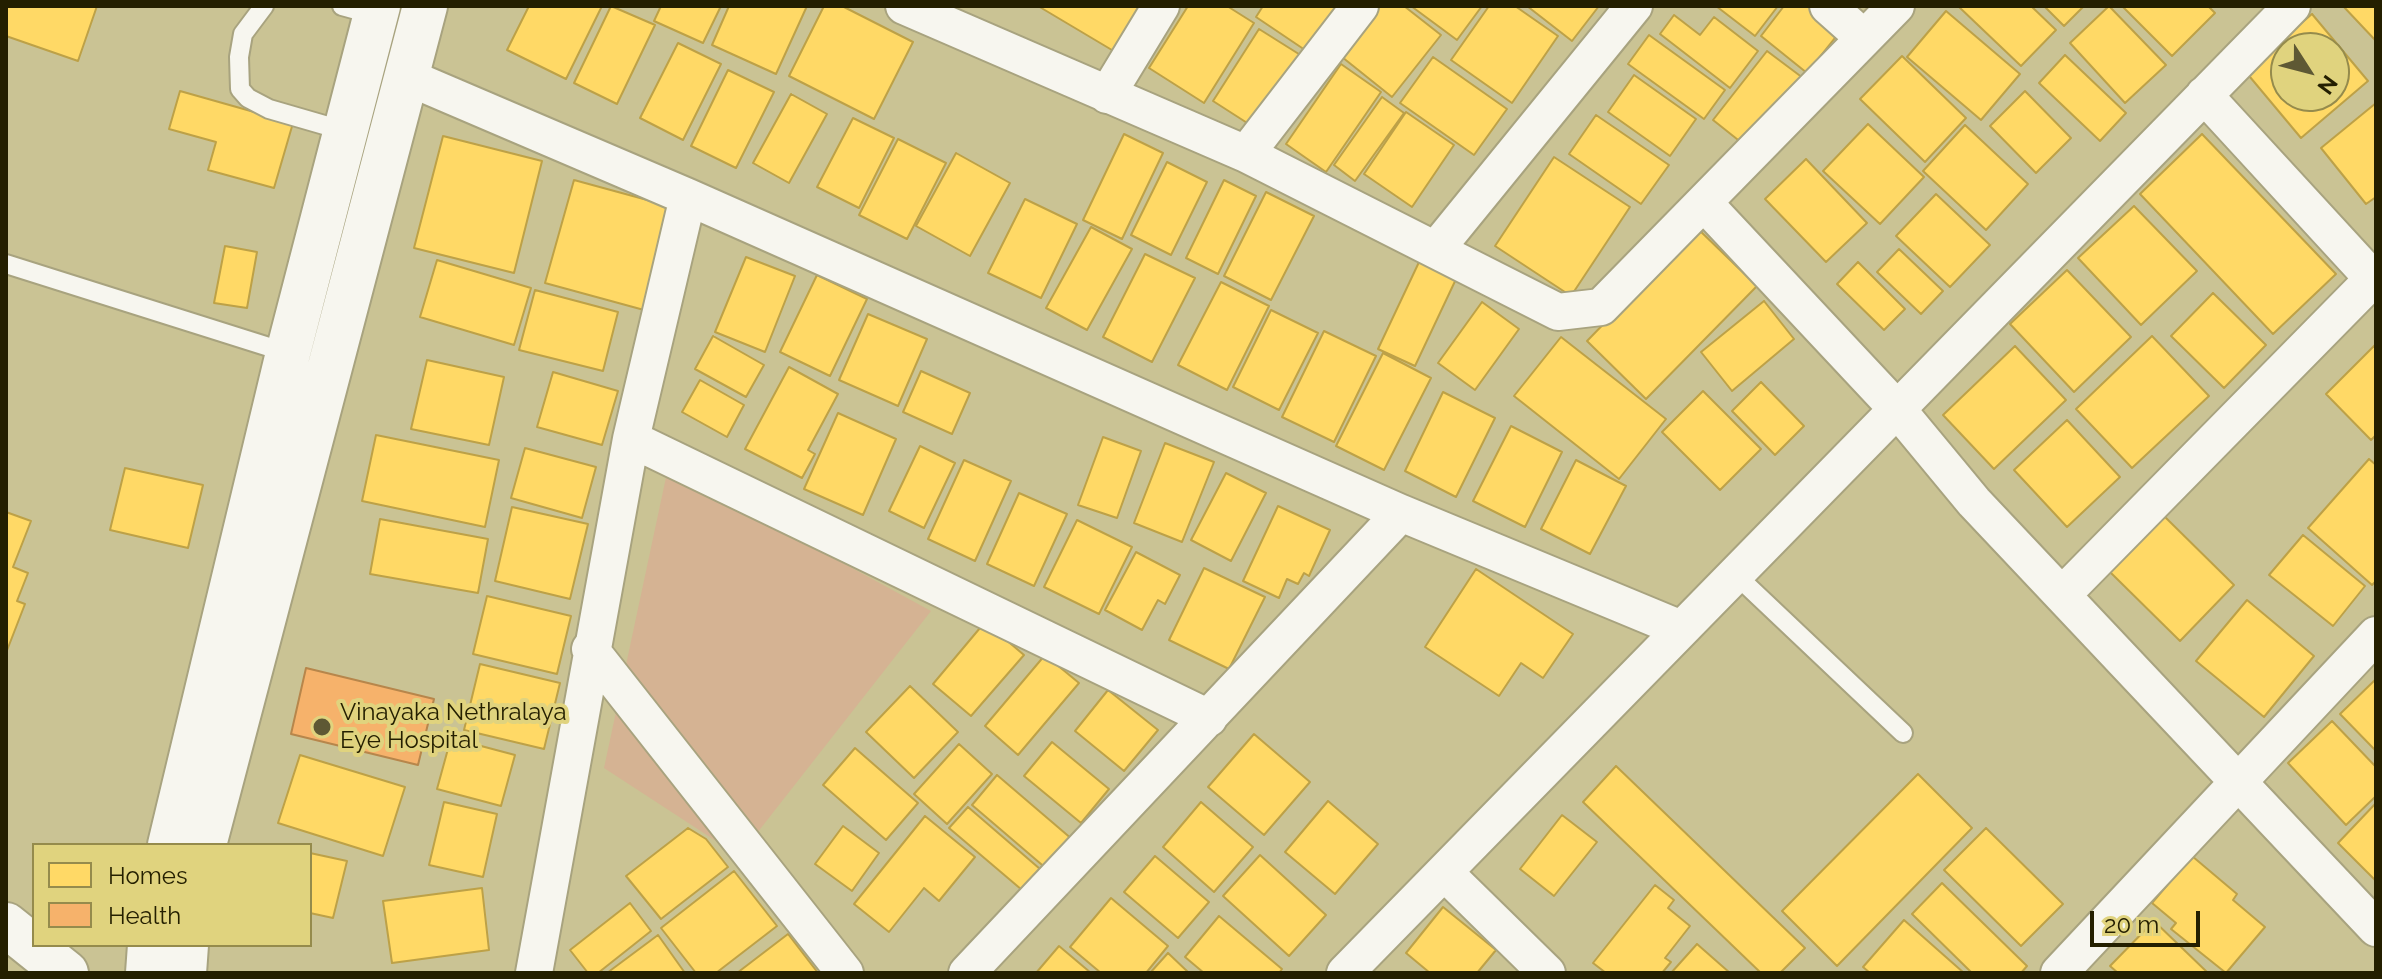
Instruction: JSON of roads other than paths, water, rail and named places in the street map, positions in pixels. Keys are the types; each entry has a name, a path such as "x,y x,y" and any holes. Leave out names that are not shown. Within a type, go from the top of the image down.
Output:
{"main road":[{"path":"205,843 425,6"},
{"path":"170,843 288,353 345,131 365,9"},
{"path":"6,925 32,946"},
{"path":"34,947 66,973"},
{"path":"148,973 150,947"},
{"path":"184,973 186,947"}],"street":[{"path":"904,6 1246,154 1437,248 1558,312 1601,307 1896,6"},
{"path":"1107,95 1161,6"},
{"path":"1246,154 1360,6"},
{"path":"1437,248 1634,6"},
{"path":"1828,6 1864,38"},
{"path":"1345,973 2292,6"},
{"path":"405,76 688,197 1401,513 1681,629"},
{"path":"2062,595 2374,280 2204,95"},
{"path":"534,973 590,649 631,439 688,197"},
{"path":"1704,203 1897,409 1974,502 2376,928"},
{"path":"631,439 1209,718"},
{"path":"967,973 1401,513"},
{"path":"2059,973 2376,635"},
{"path":"590,649 845,973"},
{"path":"1444,872 1547,973"}],"lane":[{"path":"264,6 243,34 239,57 240,89 248,98 269,109 345,131"},
{"path":"6,264 288,353"},
{"path":"1735,574 1903,733"}],"place":[{"name":"Vinayaka Nethralaya Eye Hospital","path":"322,727"}]}
